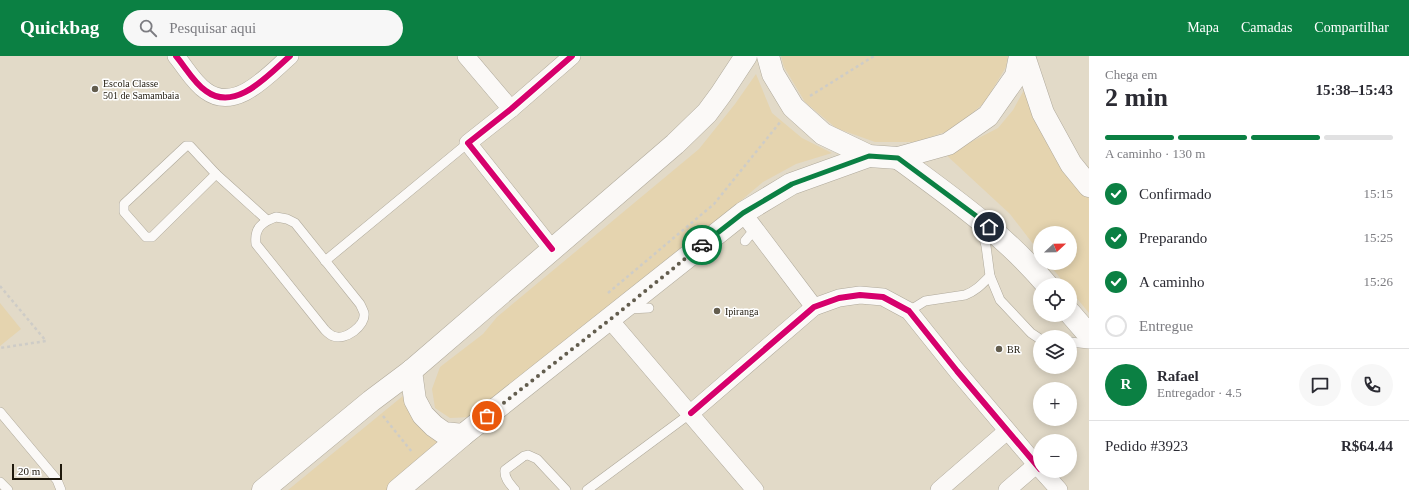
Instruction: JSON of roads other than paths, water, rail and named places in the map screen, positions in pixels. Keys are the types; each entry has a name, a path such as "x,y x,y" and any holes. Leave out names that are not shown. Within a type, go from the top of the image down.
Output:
{"main road":[{"path":"264,490 371,401 411,370 675,144 707,113 746,56"},
{"path":"768,56 773,74 793,107 822,134 869,156 898,158 948,144 988,116 1016,76 1020,56"},
{"path":"1024,56 1043,112 1071,164 1089,186"},
{"path":"398,490 463,435 617,314 748,228 792,184 869,156"},
{"path":"898,158 979,218 1028,263 1041,278"},
{"path":"1077,321 1089,335"},
{"path":"411,370 416,400 424,415 434,426 444,433 463,435"}],"street":[{"path":"176,56 207,92 217,97 229,98 248,92 290,56"},
{"path":"466,56 511,110"},
{"path":"552,249 468,143 511,110 572,56"},
{"path":"748,228 814,307"},
{"path":"691,414 814,307 839,298 860,295 882,297 909,311 1033,461"},
{"path":"617,314 691,414 755,490"},
{"path":"939,490 1007,431"},
{"path":"1007,490 1033,472"},
{"path":"1048,478 1059,490"}],"lane":[{"path":"325,261 468,143"},
{"path":"216,174 152,237 146,237 124,210 124,204 186,146 190,146 216,174 267,220"},
{"path":"276,217 287,219 295,223 360,304 364,314 358,328 350,334 340,337 333,336 325,330 256,244 255,234 258,227 267,220 276,217"},
{"path":"979,218 986,246 990,276 1000,300 1033,335"},
{"path":"909,311 924,301 971,293 990,276"},
{"path":"617,314 649,308"},
{"path":"1077,343 1089,344"},
{"path":"0,412 57,480 61,490"},
{"path":"588,490 691,414"},
{"path":"515,490 507,480 504,474 505,470 524,456 528,455 537,459 566,490"},
{"path":"0,482 8,490"}],"place":[{"name":"Escola Classe 501 de Samambaia","path":"95,89"},
{"name":"Ipiranga","path":"717,311"},
{"name":"BR","path":"999,349"}]}
